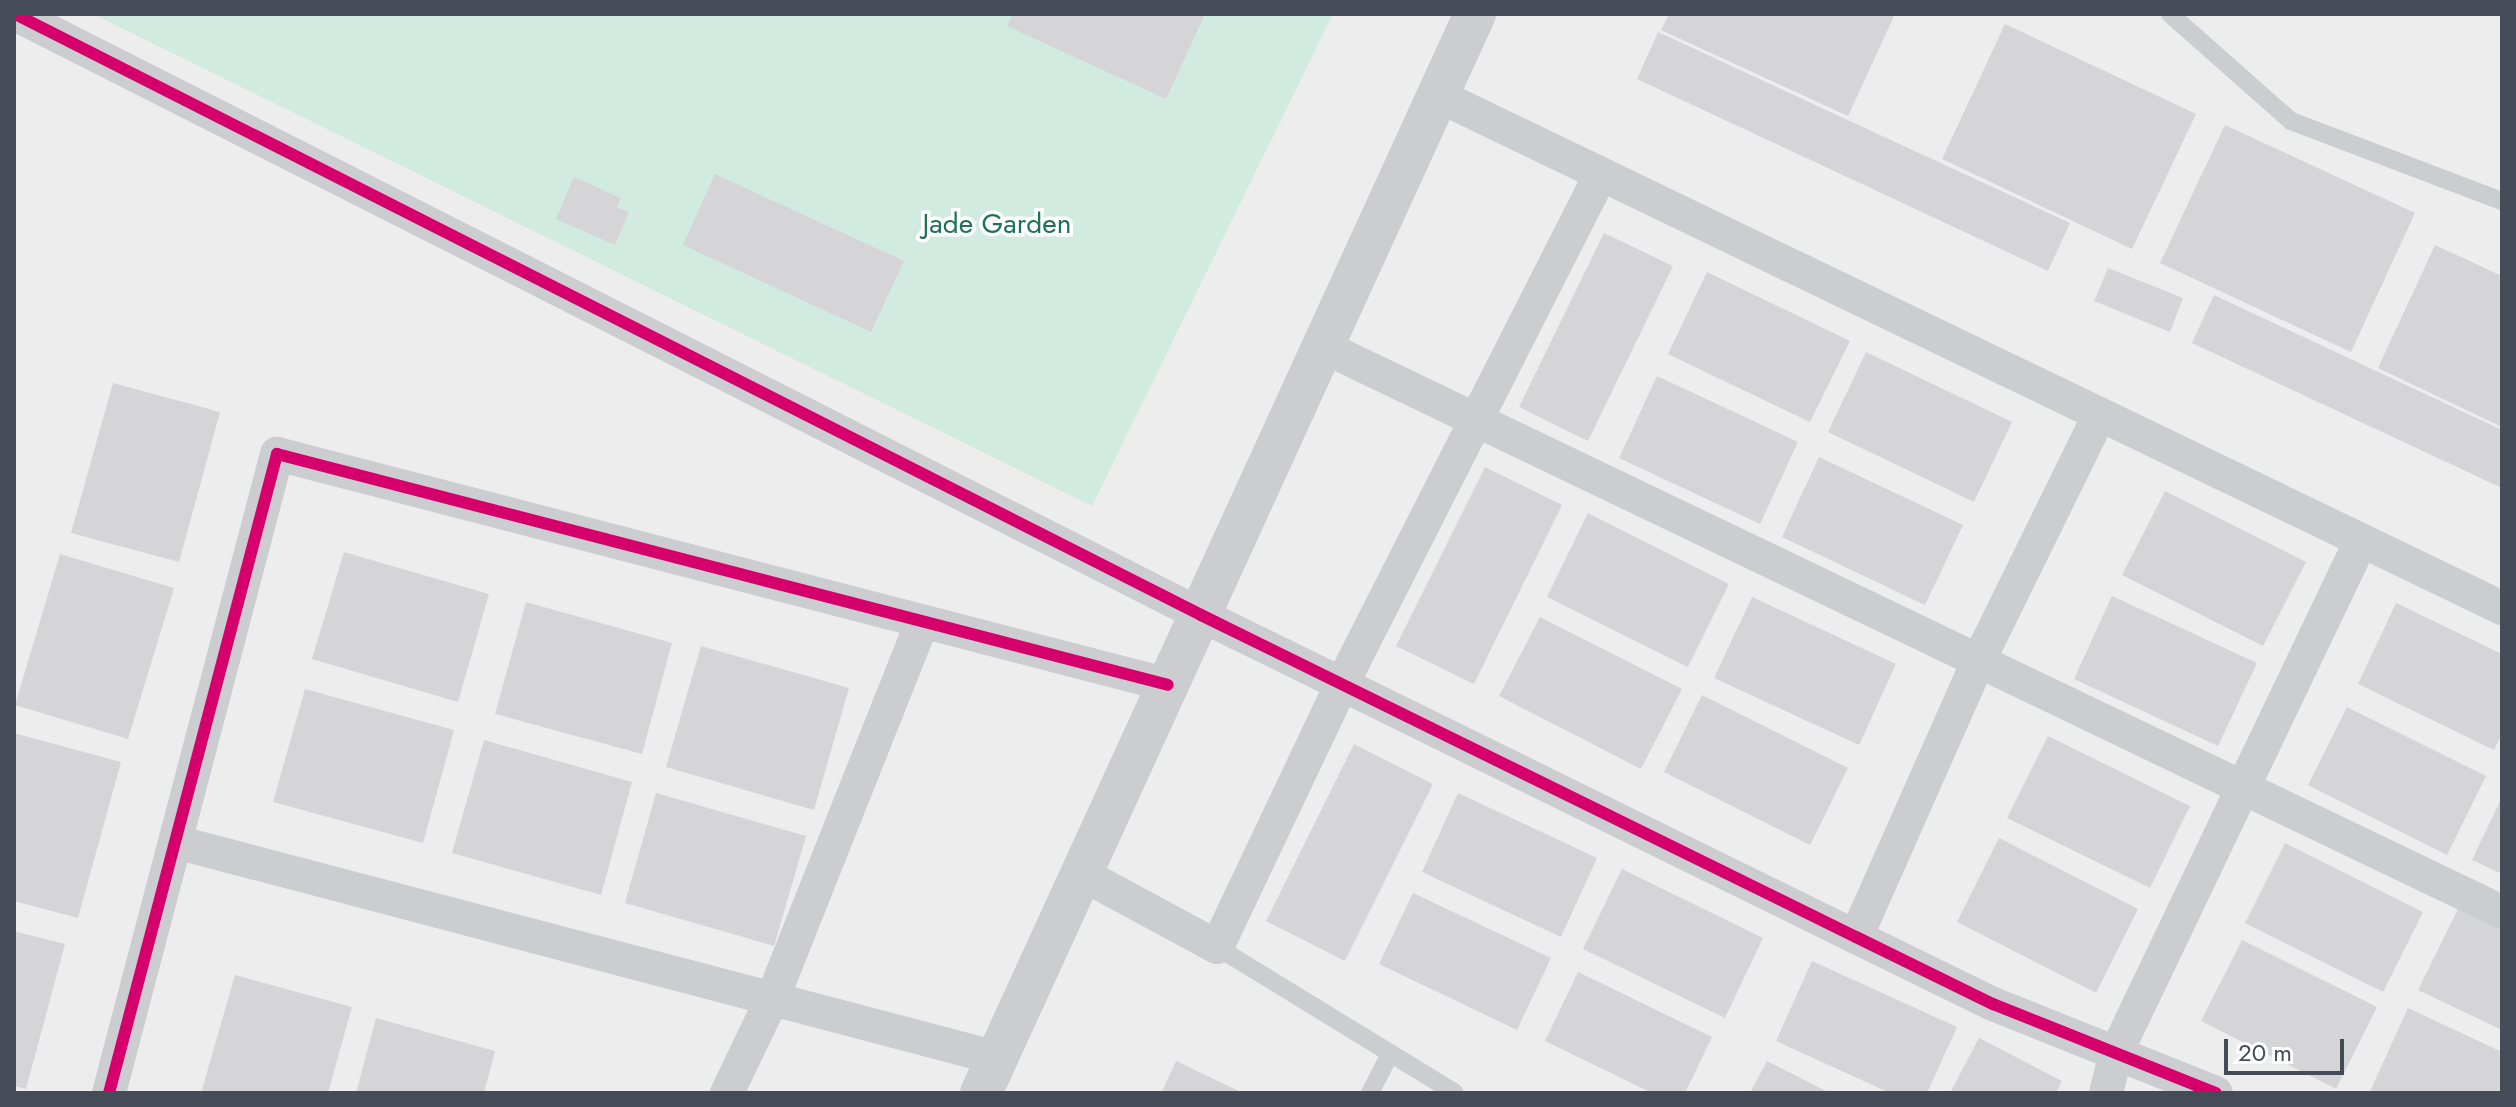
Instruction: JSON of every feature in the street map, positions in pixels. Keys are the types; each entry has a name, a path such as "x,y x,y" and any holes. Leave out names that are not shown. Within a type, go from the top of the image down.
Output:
{"street":[{"path":"15,14 1201,615 1856,937 1993,1004 2216,1093"},
{"path":"176,842 773,997 989,1076 1475,14"},
{"path":"1439,96 2502,608"},
{"path":"1082,874 1217,947 1342,684 1479,421 1601,174"},
{"path":"1324,347 2502,912"},
{"path":"1856,937 1978,662 2100,414"},
{"path":"109,1093 277,454 1168,685"},
{"path":"2106,1093 2116,1053 2361,541"},
{"path":"727,1093 773,997 922,623"}],"lane":[{"path":"2170,14 2291,121 2502,201"},
{"path":"1217,947 1455,1093"},
{"path":"1370,1093 1390,1054"}],"green space":[{"name":"Jade Garden","path":"93,14 1333,14 1092,506"}],"building":[{"path":"1013,14 1205,14 1166,99 1007,26"},
{"path":"1669,14 1895,14 1848,116 1661,30"},
{"path":"2005,24 2196,114 2132,249 1942,159"},
{"path":"1658,32 2070,223 2048,271 1637,79"},
{"path":"2225,125 2415,213 2351,352 2160,263"},
{"path":"715,174 904,261 871,332 683,245"},
{"path":"574,177 621,198 617,207 629,212 615,245 556,219"},
{"path":"1604,233 1673,266 1588,441 1519,407"},
{"path":"2435,245 2502,276 2502,427 2378,368"},
{"path":"2108,268 2183,298 2170,332 2094,301"},
{"path":"1707,272 1850,341 1810,422 1668,354"},
{"path":"2214,295 2502,430 2502,488 2192,343"},
{"path":"1866,352 2012,422 1974,502 1828,432"},
{"path":"1657,376 1798,442 1760,524 1619,458"},
{"path":"113,383 220,412 179,562 71,533"},
{"path":"1819,457 1963,525 1925,605 1782,537"},
{"path":"1485,467 1562,505 1474,684 1396,646"},
{"path":"2165,491 2306,562 2263,646 2122,575"},
{"path":"1588,513 1729,584 1688,667 1547,597"},
{"path":"344,552 489,594 458,702 312,659"},
{"path":"60,554 174,588 128,739 15,705"},
{"path":"2112,596 2257,663 2218,746 2074,679"},
{"path":"1752,597 1896,664 1859,745 1714,678"},
{"path":"526,602 672,643 642,754 495,714"},
{"path":"2396,603 2502,654 2502,734 2494,750 2358,684"},
{"path":"1540,617 1682,689 1641,769 1499,696"},
{"path":"701,646 849,688 814,810 666,767"},
{"path":"305,689 454,730 423,843 273,802"},
{"path":"1702,695 1848,768 1810,845 1664,772"},
{"path":"2347,707 2486,776 2447,855 2308,785"},
{"path":"14,733 121,762 78,918 14,901"},
{"path":"2048,736 2190,806 2150,888 2007,818"},
{"path":"484,740 632,782 601,895 452,853"},
{"path":"1354,744 1433,784 1345,961 1266,921"},
{"path":"656,793 806,836 774,946 625,903"},
{"path":"1458,793 1597,858 1561,937 1422,872"},
{"path":"2502,797 2502,874 2472,860"},
{"path":"1999,838 2138,909 2096,993 1957,922"},
{"path":"2285,843 2423,912 2383,992 2245,923"},
{"path":"1622,869 1763,938 1725,1018 1583,949"},
{"path":"1413,893 1551,958 1517,1030 1379,964"},
{"path":"2458,909 2502,930 2502,1030 2418,990"},
{"path":"14,931 65,944 26,1089 14,1086"},
{"path":"2242,940 2377,1007 2336,1089 2201,1021"},
{"path":"1812,961 1957,1027 1927,1093 1890,1093 1776,1041"},
{"path":"1578,972 1712,1037 1685,1093 1652,1093 1545,1041"},
{"path":"235,975 352,1007 328,1093 201,1093"},
{"path":"2408,1008 2502,1052 2502,1093 2370,1091"},
{"path":"376,1018 495,1051 484,1093 356,1093"},
{"path":"1979,1038 2062,1081 2056,1093 1950,1093"},
{"path":"1176,1061 1243,1093 1161,1093"},
{"path":"1767,1061 1830,1093 1750,1093"}],"cycle path":[{"path":"15,14 1201,615 1856,937 1993,1004 2216,1093"},
{"path":"109,1093 277,454 1168,685"}]}
